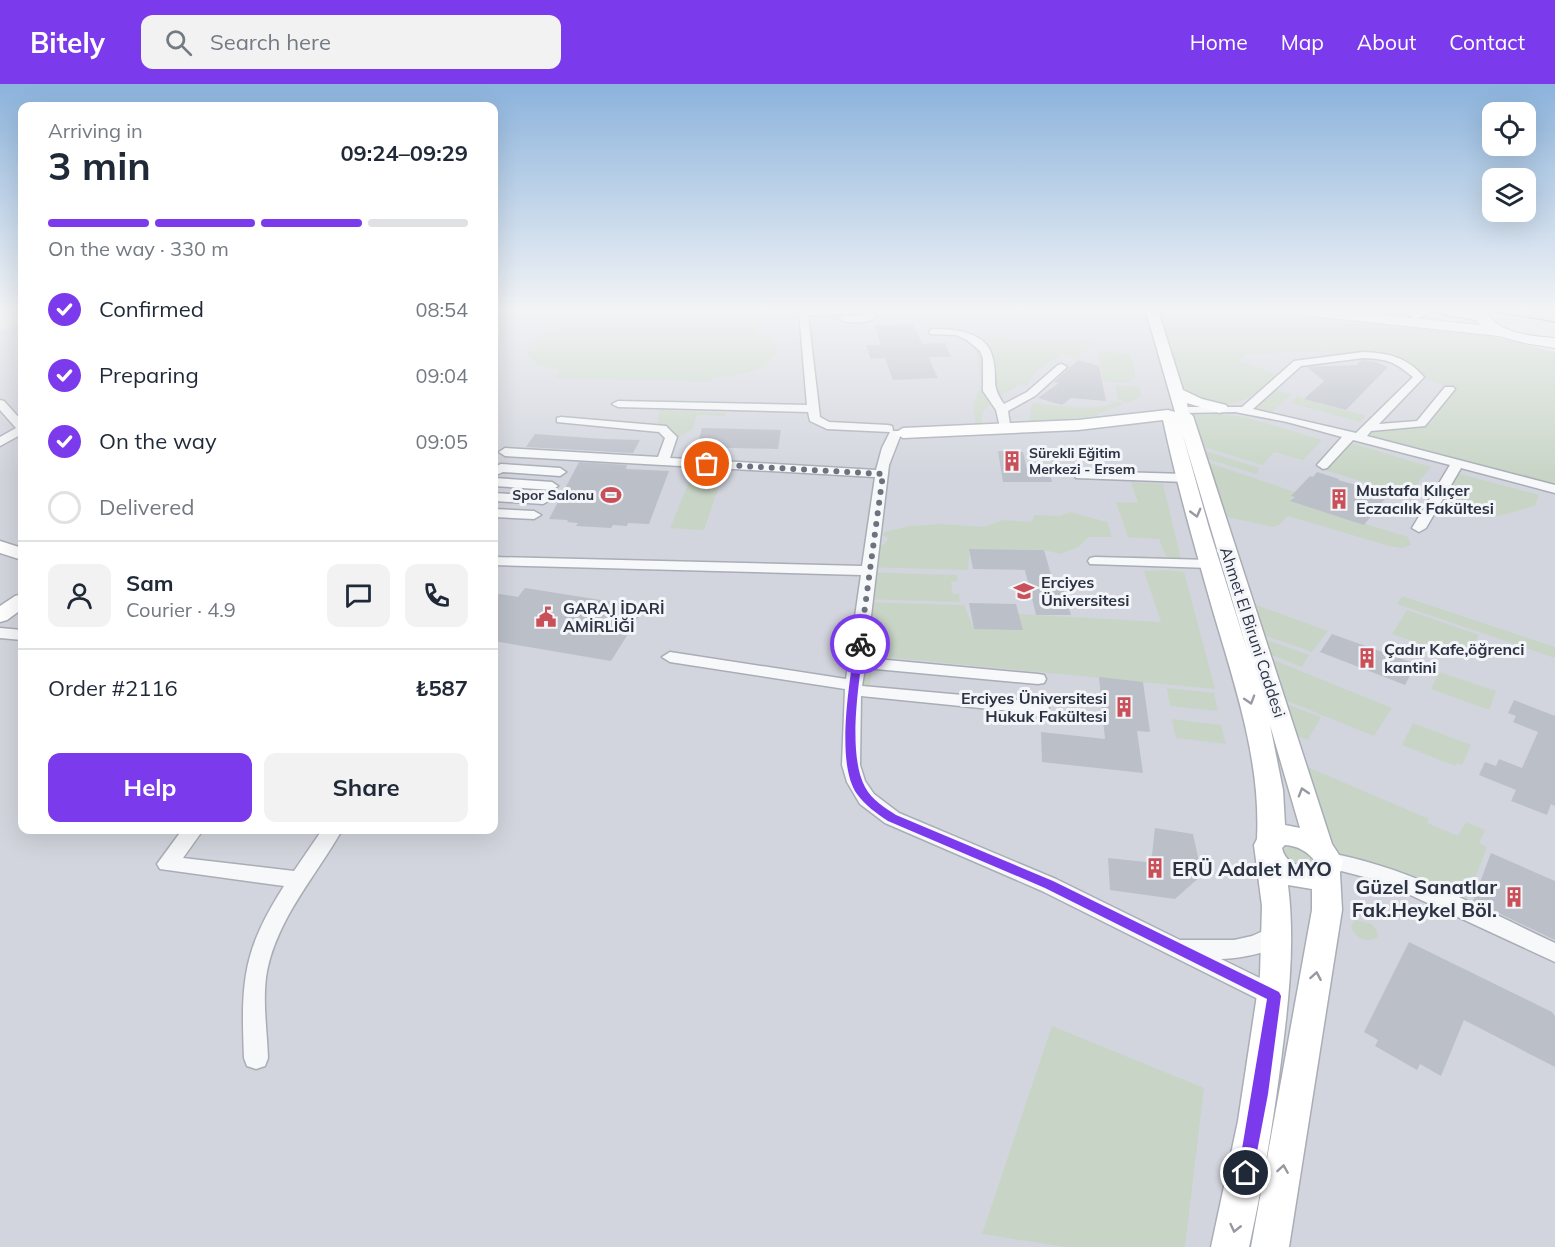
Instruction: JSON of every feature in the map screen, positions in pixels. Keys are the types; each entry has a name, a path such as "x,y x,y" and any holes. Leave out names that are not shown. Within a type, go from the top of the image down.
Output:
{"street":[{"path":"809,365 814,419 821,423 897,431 1055,426 1221,411 1244,411 1360,433 1555,489"},
{"path":"988,365 990,395 1003,417"},
{"name":"Ahmet El Biruni Caddesi","path":"1159,365 1325,861 1327,910 1270,1247"},
{"name":"Ahmet El Biruni Caddesi","path":"1169,365 1177,393 1177,416 1186,478 1257,722 1273,814 1270,850 1279,933 1274,996 1254,1132 1230,1247"},
{"path":"1244,411 1295,365"},
{"path":"1323,465 1419,377 1404,365"},
{"path":"1003,417 1062,367"},
{"path":"1360,433 1421,424 1449,389"},
{"path":"1177,393 1221,411 1288,419"},
{"path":"0,403 18,423"},
{"path":"618,404 813,409"},
{"path":"897,431 1003,417 1082,420 1177,416"},
{"path":"561,420 662,429 670,437 663,461"},
{"path":"0,442 18,431"},
{"path":"897,431 888,448 883,474 854,688 853,774 861,791 875,806 892,818 1049,885 1274,996"},
{"path":"505,452 883,474"},
{"path":"1419,528 1458,463"},
{"path":"498,470 501,468 560,472"},
{"path":"1080,475 1186,478"},
{"path":"498,482 552,486"},
{"path":"498,497 543,500"},
{"path":"498,513 534,516"},
{"path":"0,547 18,546"},
{"path":"0,547 18,553"},
{"path":"498,561 869,571"},
{"path":"1095,561 1210,564"},
{"path":"0,603 18,590"},
{"path":"0,616 18,603"},
{"path":"0,633 18,635"},
{"path":"670,657 854,688 1040,708"},
{"path":"857,662 1038,679"},
{"path":"190,834 167,864 301,880"},
{"path":"256,1058 254,986 259,960 270,930 330,834"},
{"path":"1325,861 1312,879 1293,876 1283,872 1270,850 1284,835 1312,842 1325,861 1358,866 1387,875 1555,953"},
{"path":"1151,936 1185,947 1220,951 1252,946 1279,933"}],"shaded area":[{"name":"Erciyes Üniversitesi","path":"0,365 18,365 18,834 498,834 498,365 1555,365 1555,1247 0,1247"}],"green space":[{"path":"539,365 764,365 749,372 713,377 712,381 555,378 559,370"},
{"path":"978,365 1045,365 1033,375 1027,386 1021,384 991,401 996,404 990,405 982,412 982,425 976,426 973,405 982,384"},
{"path":"1100,365 1133,365 1136,378 1131,380 1131,383 1103,381"},
{"path":"1175,365 1251,365 1278,375 1245,400 1235,403 1215,403 1186,392"},
{"path":"1402,365 1555,365 1555,485 1373,436 1371,433 1373,431 1430,424 1455,389 1419,376"},
{"path":"1116,385 1140,388 1141,396 1128,403 1118,399"},
{"path":"1274,390 1292,394 1270,414 1254,407"},
{"path":"1298,396 1366,416 1360,422 1291,403"},
{"path":"1117,401 1125,403 1093,416 1029,423 1032,403 1101,407"},
{"path":"1189,409 1248,418 1322,440 1303,460 1274,452 1263,465 1188,442"},
{"path":"659,410 726,413 725,416 697,415 693,429 664,445 658,427"},
{"path":"1348,442 1431,467 1407,495 1321,469"},
{"path":"1192,447 1260,468 1256,474 1191,454"},
{"path":"1198,459 1295,492 1291,501 1408,537 1411,545 1402,548 1389,546 1288,516 1279,525 1273,527 1209,513"},
{"path":"694,470 724,471 704,530 670,528"},
{"path":"1452,472 1539,495 1535,506 1490,518 1434,503"},
{"path":"1131,482 1163,484 1181,559 1136,561 1134,556 1166,557 1159,539 1128,537 1116,502 1138,503"},
{"path":"1070,512 1107,522 1112,537 1089,537 1078,547 1060,554 1044,550 970,549 968,570 863,567 866,548 885,544 888,538 882,535 885,532 910,526 941,524 984,527 1003,520 1031,522 1035,515 1060,516"},
{"path":"1144,571 1184,572 1215,689 875,656 869,688 855,686 858,602 964,605 974,629 1022,630 1019,614 1161,622"},
{"path":"859,572 957,575 958,581 951,582 953,594 959,594 960,602 860,599"},
{"path":"1402,596 1555,647 1555,658 1397,604"},
{"path":"1234,597 1328,631 1312,652 1249,630"},
{"path":"1407,610 1479,635 1467,660 1392,634"},
{"path":"1250,634 1309,655 1302,667 1253,648"},
{"path":"1254,652 1392,708 1374,736 1265,692"},
{"path":"1439,672 1496,691 1489,710 1431,689"},
{"path":"1167,688 1214,693 1218,711 1170,706"},
{"path":"1268,697 1321,717 1308,740 1275,727"},
{"path":"1172,719 1221,725 1226,744 1176,738"},
{"path":"1413,723 1471,745 1462,765 1456,763 1455,766 1402,745"},
{"path":"1298,763 1429,819 1427,823 1458,836 1466,822 1485,830 1479,843 1487,847 1460,918 1313,848"},
{"path":"1291,845 1301,847 1314,859 1312,865 1305,868 1287,861 1282,851"},
{"path":"1355,920 1372,924 1378,933 1377,938 1365,940 1358,937 1351,927"},
{"path":"1052,1026 1204,1088 1185,1247 1065,1247 982,1234"}],"building":[{"path":"888,365 932,365 938,378 893,380"},
{"path":"1072,365 1099,366 1106,401 1071,398 1062,405 1038,398 1059,383 1054,382"},
{"path":"1307,367 1388,367 1346,410 1304,399 1324,381"},
{"path":"702,428 781,430 778,449 697,447"},
{"path":"535,434 640,440 633,453 526,447"},
{"name":"Sürekli Eğitim Merkezi - Ersem","path":"998,451 1023,452 1027,470 1049,471 1052,482 1003,482"},
{"name":"Spor Salonu","path":"579,462 627,465 626,469 669,471 649,524 628,523 627,526 613,525 611,528 576,526 578,523 567,522 568,520 549,519"},
{"name":"Mustafa Kılıçer Eczacılık Fakültesi","path":"1317,472 1389,494 1364,525 1290,501 1295,497 1291,496 1310,476 1313,477"},
{"path":"969,549 1044,550 1052,578 1060,578 1071,615 1036,615 1025,570 973,569"},
{"path":"525,588 645,607 611,661 498,642 498,594 518,597"},
{"path":"969,603 1016,604 1023,630 974,629"},
{"name":"Çadır Kafe,öğrenci kantini","path":"1332,634 1416,664 1405,685 1320,652"},
{"name":"Erciyes Üniversitesi Hukuk Fakültesi","path":"1099,677 1143,682 1150,732 1137,731 1143,773 1042,762 1041,732 1105,739"},
{"path":"1514,700 1555,716 1555,806 1551,804 1547,815 1511,801 1516,790 1479,775 1485,762 1496,766 1499,759 1522,768 1538,732 1513,722 1516,716 1508,713"},
{"name":"ERÜ Adalet MYO","path":"1155,828 1193,834 1202,875 1175,899 1110,890 1108,858 1146,862 1152,855"},
{"name":"Güzel Sanatlar Fak.Heykel Böl.","path":"1491,853 1555,881 1555,940 1473,901"},
{"path":"1409,942 1552,1012 1555,1016 1555,1067 1464,1020 1441,1076 1420,1064 1417,1070 1375,1046 1378,1040 1364,1032"}],"way so far":[{"path":"707,464 883,474 860,644"}],"place":[{"name":"Sürekli Eğitim Merkezi - Ersem","path":"1012,461"},
{"name":"Spor Salonu","path":"611,495"},
{"name":"Mustafa Kılıçer Eczacılık Fakültesi","path":"1339,499"},
{"name":"Erciyes Üniversitesi","path":"1024,591"},
{"name":"GARAJ İDARİ AMİRLİĞİ","path":"546,617"},
{"name":"Çadır Kafe,öğrenci kantini","path":"1367,658"},
{"name":"Erciyes Üniversitesi Hukuk Fakültesi","path":"1124,707"},
{"name":"ERÜ Adalet MYO","path":"1155,868"},
{"name":"Güzel Sanatlar Fak.Heykel Böl.","path":"1514,897"}],"route":[{"path":"860,644 852,700 851,765 861,791 875,806 892,818 1049,885 1274,996 1246,1173"}]}
